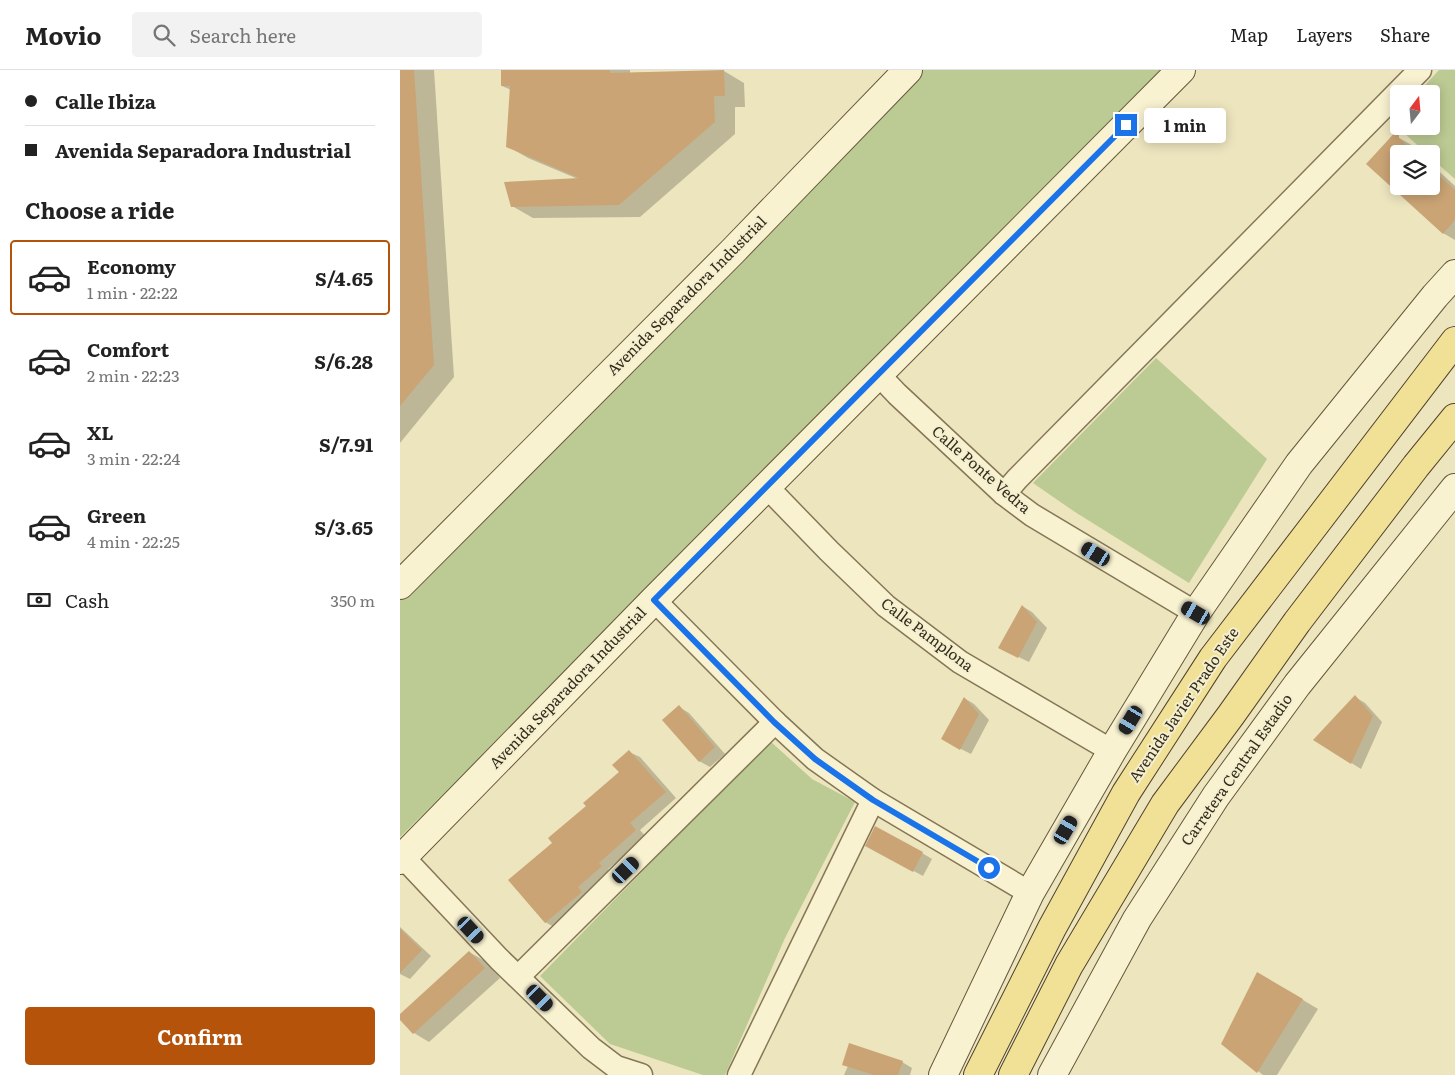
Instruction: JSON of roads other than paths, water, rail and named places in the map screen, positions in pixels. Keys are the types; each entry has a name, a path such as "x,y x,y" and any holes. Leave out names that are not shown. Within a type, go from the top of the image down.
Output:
{"main road":[{"name":"Avenida Separadora Industrial","path":"400,585 733,251 908,70"},
{"name":"Avenida Separadora Industrial","path":"402,859 654,600 1181,70"},
{"path":"943,1075 1030,893 1112,751 1196,613 1299,464 1455,274"},
{"name":"Avenida Javier Prado Este","path":"978,1075 1052,928 1126,793 1213,658 1455,341"},
{"path":"1013,1075 1069,965 1165,804 1297,622 1455,418"},
{"name":"Carretera Central Estadio","path":"1052,1075 1137,920 1216,796 1297,685 1455,488"}],"street":[{"path":"1004,494 1016,479 1420,70"},
{"name":"Calle Ponte Vedra","path":"879,375 1004,494 1032,515 1196,613"},
{"name":"Calle Pamplona","path":"767,487 886,606 960,662 1112,751"},
{"path":"654,600 774,722 815,759 873,800 1030,893"},
{"path":"518,977 774,722"},
{"path":"739,1075 873,800"},
{"path":"402,859 560,1020 616,1066 640,1075"}]}
